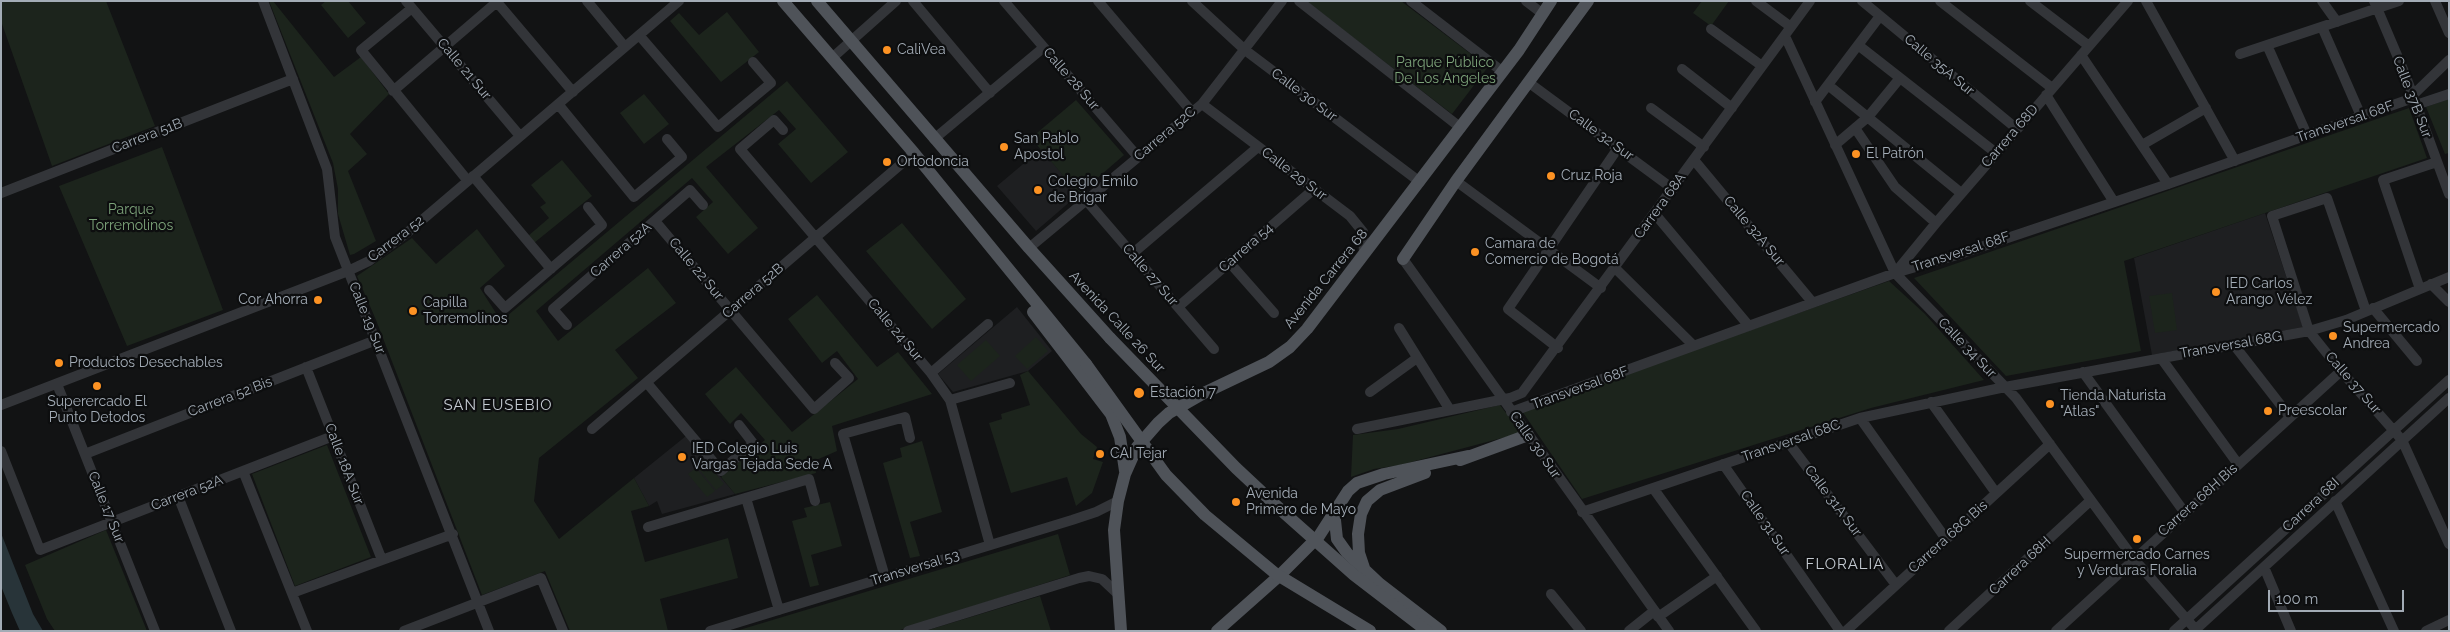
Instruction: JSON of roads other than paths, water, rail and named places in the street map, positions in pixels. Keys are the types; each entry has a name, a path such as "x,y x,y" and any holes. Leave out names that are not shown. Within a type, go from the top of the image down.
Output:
{"main road":[{"path":"783,1 974,225 1086,364 1166,475 1205,515 1276,574 1370,631"},
{"name":"Avenida Calle 26 Sur","path":"817,1 1029,248 1110,338 1215,447 1282,511 1354,574 1427,631"},
{"name":"Avenida Carrera 68","path":"1120,631 1120,595 1114,530 1118,501 1125,474 1137,447 1169,413 1204,392 1269,362 1290,347 1318,317 1503,72 1551,1"},
{"path":"1402,259 1456,180 1588,1"},
{"path":"974,225 1065,356 1106,407 1120,436 1125,474"},
{"path":"1365,571 1359,553 1358,534 1361,514 1367,501 1373,494 1390,485 1528,436"},
{"path":"1217,631 1279,576 1318,536 1348,491 1357,483 1370,478 1468,456"},
{"path":"1334,511 1337,538 1347,553 1365,571 1441,631"}],"street":[{"name":"Calle 19 Sur","path":"263,1 327,169 335,237 490,631"},
{"path":"587,1 625,47"},
{"name":"Carrera 52","path":"1,405 348,271 382,252 679,1"},
{"path":"832,58 896,1"},
{"path":"913,1 990,92"},
{"name":"Calle 28 Sur","path":"1004,1 1138,157"},
{"path":"1098,1 1192,112"},
{"name":"Calle 30 Sur","path":"1192,1 1245,50 1420,182"},
{"name":"Carrera 52C","path":"1029,248 1202,104 1282,1"},
{"path":"1299,1 1461,128"},
{"path":"1411,1 1503,72"},
{"path":"1526,1 1543,14"},
{"path":"1756,1 1788,32"},
{"name":"Carrera 68A","path":"1357,429 1516,397 1529,387 1810,1"},
{"name":"Calle 35A Sur","path":"1862,1 2016,129"},
{"path":"1940,1 2049,92 2114,202"},
{"path":"2030,1 2089,46"},
{"name":"Carrera 68D","path":"1895,273 1961,193 2128,1"},
{"path":"2146,1 2235,161"},
{"path":"2322,1 2337,22"},
{"path":"2240,54 2337,22 2375,5 2399,1"},
{"path":"2435,1 2449,33"},
{"path":"394,91 497,2 572,92"},
{"path":"409,4 361,50 394,91 551,269"},
{"name":"Calle 21 Sur","path":"409,4 520,136"},
{"name":"Calle 37B Sur","path":"2375,5 2414,99 2449,194"},
{"path":"1815,102 1880,16"},
{"path":"2322,27 2361,116"},
{"path":"1711,29 1762,66"},
{"name":"Calle 34 Sur","path":"1788,32 1815,102 1895,273 2016,398 2134,559 2196,630"},
{"path":"639,35 718,127 771,83 753,62"},
{"path":"1858,45 1996,153"},
{"path":"2267,45 2307,135"},
{"path":"934,139 1043,48"},
{"path":"2081,55 2168,184"},
{"path":"2414,99 2449,60"},
{"path":"1682,69 1732,108"},
{"path":"1836,145 1868,117 1900,78"},
{"name":"Carrera 51B","path":"1,193 293,79"},
{"name":"Calle 32 Sur","path":"1528,82 1673,189"},
{"path":"1828,85 1961,193"},
{"name":"Transversal 68F","path":"1511,412 1895,273 2168,184 2361,116 2414,99 2449,94"},
{"path":"558,104 634,197 682,157 667,139"},
{"name":"Calle 29 Sur","path":"1202,104 1358,224 1364,236 1364,257"},
{"path":"1651,108 1704,147"},
{"path":"2142,145 2206,108"},
{"name":"Calle 24 Sur","path":"783,130 774,120 740,148 931,373 950,400 990,545"},
{"path":"1855,128 1895,187 1936,223"},
{"path":"1132,254 1258,147"},
{"path":"1558,348 1508,308 1618,148"},
{"name":"Carrera 52B","path":"592,430 914,153"},
{"name":"Calle 32A Sur","path":"1694,160 1813,303"},
{"path":"2420,288 2383,180 2437,162"},
{"path":"1456,180 1601,288"},
{"name":"Carrera 54","path":"1178,307 1314,189"},
{"name":"Carrera 52A","path":"567,325 553,309 690,190 703,205"},
{"name":"Calle 37 Sur","path":"2369,310 2327,198 2272,216 2309,331 2340,370 2402,440 2449,544"},
{"name":"Calle 27 Sur","path":"1086,200 1214,349"},
{"path":"489,290 505,308 602,225 588,207"},
{"path":"1655,214 1749,326"},
{"name":"Calle 22 Sur","path":"655,221 814,409 849,378 835,362"},
{"name":"Calle 30 Sur","path":"1402,259 1668,631"},
{"path":"1230,262 1274,313"},
{"path":"1615,268 1694,346"},
{"name":"Transversal 68G","path":"2005,387 2309,331 2369,310 2449,277"},
{"path":"2431,284 2449,302"},
{"path":"2369,310 2417,361"},
{"path":"931,373 988,324"},
{"path":"1399,328 1450,410"},
{"name":"Carrera 52 Bis","path":"85,454 376,340"},
{"path":"2234,345 2290,417"},
{"path":"1370,392 1418,358"},
{"path":"2161,358 2238,464"},
{"name":"Calle 18A Sur","path":"306,367 382,560"},
{"name":"Carrera 68H Bis","path":"2056,631 2340,370"},
{"path":"2083,372 2185,513"},
{"name":"Carrera 68I","path":"2174,631 2449,380"},
{"path":"647,383 721,471 753,443 739,425"},
{"path":"950,400 1010,383"},
{"name":"Calle 17 Sur","path":"57,384 155,631"},
{"name":"Transversal 68C","path":"1582,512 1860,418 2005,387"},
{"name":"Carrera 68I","path":"2196,630 2449,398"},
{"path":"1931,402 1996,493"},
{"path":"885,577 843,434 905,417 910,438"},
{"path":"1860,418 1946,539"},
{"name":"Carrera 52A","path":"1,451 40,550 333,436"},
{"name":"Calle 31A Sur","path":"1788,442 1896,585"},
{"name":"Carrera 68G Bis","path":"1846,631 2050,444"},
{"name":"Calle 31 Sur","path":"1723,464 1840,631"},
{"path":"243,471 307,631"},
{"path":"648,526 810,479 815,501"},
{"path":"1653,488 1756,631"},
{"path":"178,496 230,631"},
{"path":"746,498 779,610"},
{"name":"Transversal 53","path":"710,631 1096,512 1118,501"},
{"name":"Carrera 68H","path":"1949,631 2090,501"},
{"path":"2336,501 2394,631"},
{"path":"292,593 453,534"},
{"path":"2264,567 2292,631"},
{"path":"908,631 1089,576 1102,579 1120,595"},
{"path":"1629,631 1718,576"},
{"path":"404,631 541,578 563,631"},
{"path":"1552,594 1581,631"},
{"path":"2426,631 2449,620"}],"place":[{"name":"CaliVea","path":"887,50"},
{"name":"San Pablo Apostol","path":"1004,147"},
{"name":"El Patrón","path":"1856,154"},
{"name":"Ortodoncia","path":"887,162"},
{"name":"Cruz Roja","path":"1551,176"},
{"name":"Colegio Emilo de Brigar","path":"1038,190"},
{"name":"Camara de Comercio de Bogotá","path":"1475,252"},
{"name":"IED Carlos Arango Vélez","path":"2216,292"},
{"name":"Cor Ahorra","path":"318,300"},
{"name":"Capilla Torremolinos","path":"413,311"},
{"name":"Supermercado Andrea","path":"2333,336"},
{"name":"Productos Desechables","path":"59,363"},
{"name":"Superercado El Punto Detodos","path":"97,386"},
{"name":"Estación 7","path":"1139,393"},
{"name":"Tienda Naturista \"Atlas\"","path":"2050,404"},
{"name":"Preescolar","path":"2268,411"},
{"name":"CAI Tejar","path":"1100,454"},
{"name":"IED Colegio Luis Vargas Tejada Sede A","path":"682,457"},
{"name":"Avenida Primero de Mayo","path":"1236,502"},
{"name":"Supermercado Carnes y Verduras Floralia","path":"2137,539"}],"district":[{"name":"SAN EUSEBIO","path":"498,405"},
{"name":"FLORALIA","path":"1845,564"}],"park label":[{"name":"Parque Público De Los Angeles","path":"1445,72"},
{"name":"Parque Torremolinos","path":"131,218"}]}
